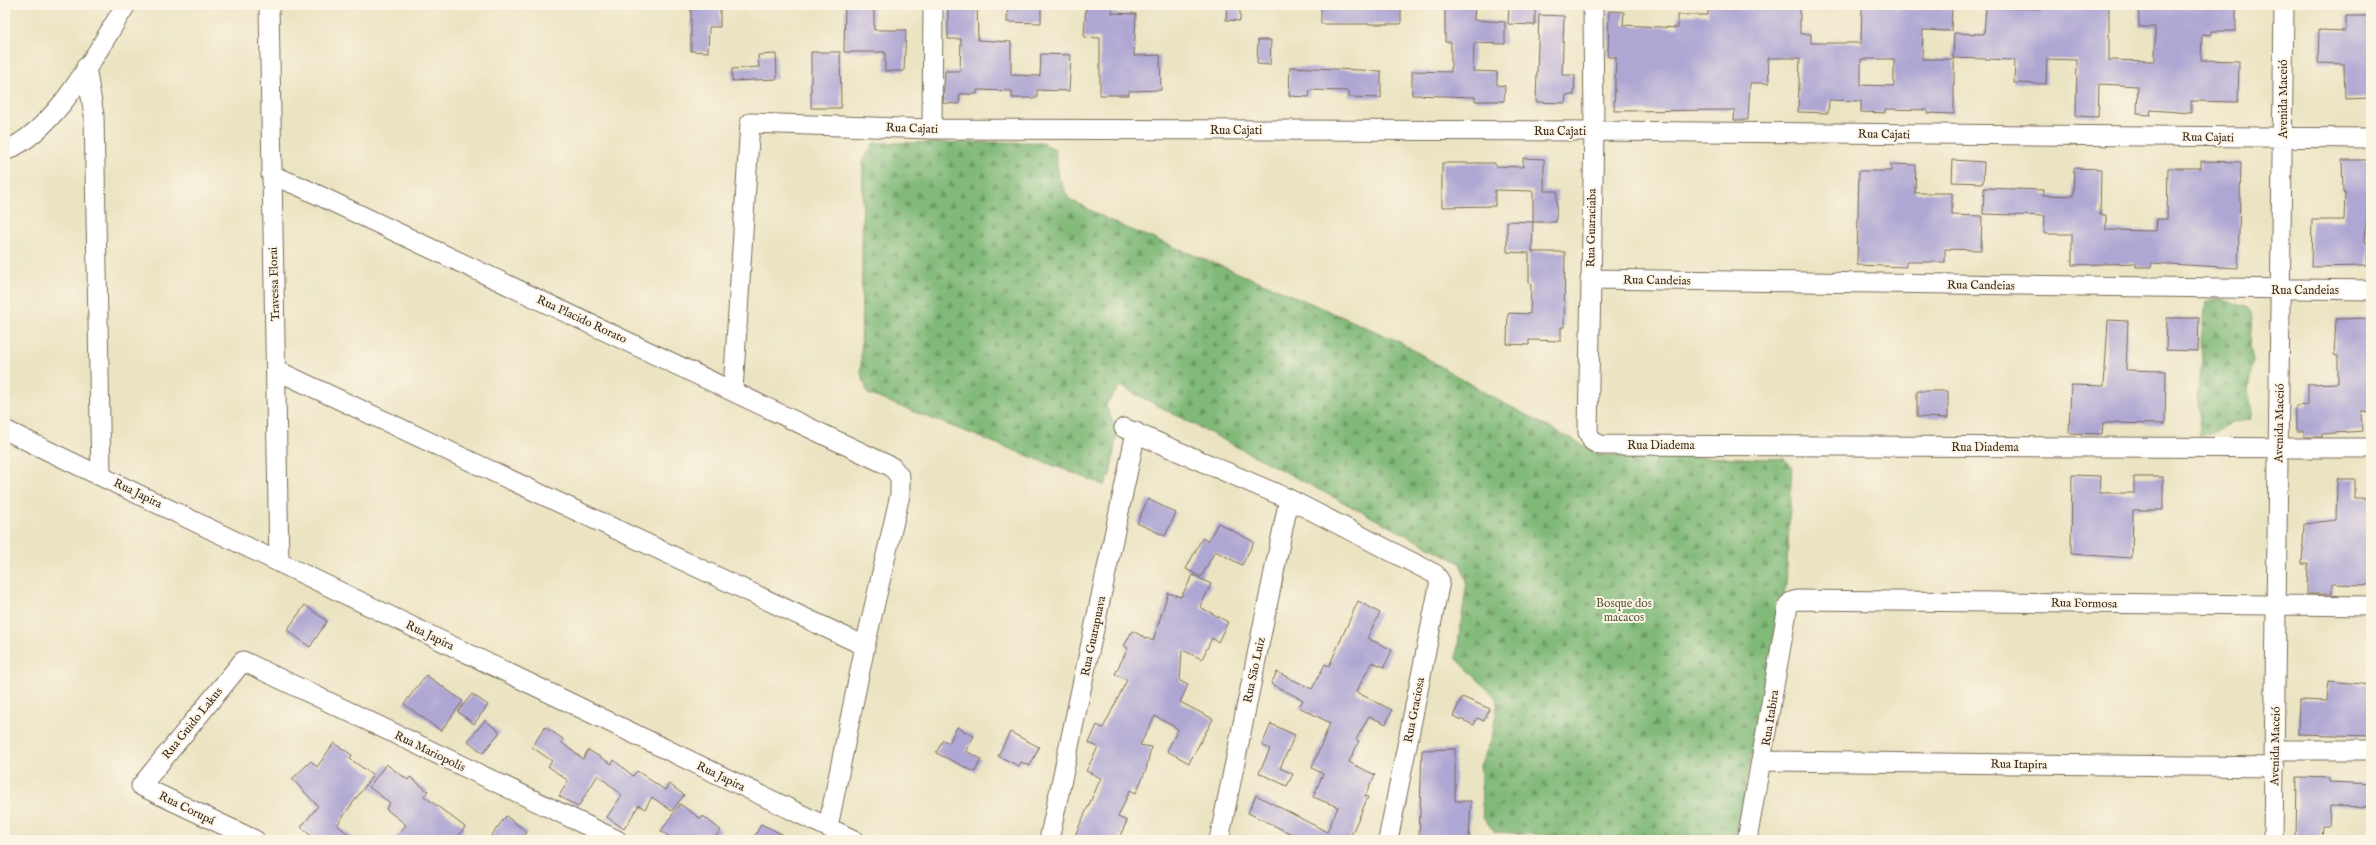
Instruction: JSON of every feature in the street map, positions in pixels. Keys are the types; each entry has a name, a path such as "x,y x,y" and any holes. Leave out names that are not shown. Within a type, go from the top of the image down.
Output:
{"street":[{"path":"5,151 19,145 40,129 62,104 126,5"},
{"name":"Travessa Florai","path":"269,5 279,562"},
{"path":"932,5 932,129"},
{"name":"Rua Guaraciaba","path":"1593,5 1594,131 1588,432 1592,441 1600,445"},
{"name":"Avenida Maceió","path":"2273,840 2278,605 2278,447 2284,5"},
{"path":"86,67 94,115 101,475"},
{"name":"Rua Cajati","path":"734,390 750,123 932,129 1594,131 2371,138"},
{"name":"Rua Placido Rorato","path":"271,175 299,186 734,390 892,467 900,477 900,495 865,646"},
{"name":"Rua Candeias","path":"1590,279 2281,290 2371,290"},
{"path":"276,370 865,646 828,827"},
{"name":"Rua Japira","path":"5,430 828,827 847,839"},
{"name":"Rua Guarapuava","path":"1049,840 1130,430 1289,499"},
{"name":"Rua Diadema","path":"1600,445 2371,448"},
{"name":"Rua Graciosa","path":"1289,499 1435,574 1440,580 1388,840"},
{"name":"Rua São Luiz","path":"1219,840 1289,499"},
{"name":"Rua Formosa","path":"1798,600 2371,606"},
{"name":"Rua Itabira","path":"1747,840 1763,761 1788,606 1791,602 1798,600"},
{"name":"Rua Guido Lakus","path":"141,786 243,661"},
{"name":"Rua Mariopolis","path":"243,661 617,840"},
{"name":"Rua Itapira","path":"1763,761 2275,758 2371,750"},
{"name":"Rua Corupá","path":"141,786 254,840"}],"green space":[{"name":"Bosque dos macacos","path":"1040,142 1055,149 1059,178 1069,199 1117,224 1285,292 1400,342 1485,393 1601,455 1784,459 1792,466 1786,584 1735,838 1730,840 1639,840 1495,832 1483,818 1480,766 1492,738 1498,700 1456,658 1467,581 1460,563 1120,386 1106,405 1117,434 1110,476 1104,485 868,394 861,373 863,160 874,143"},
{"path":"2220,299 2247,307 2252,312 2250,347 2253,361 2248,390 2252,412 2250,419 2229,424 2211,434 2198,435 2201,411 2197,398 2202,360 2201,339 2206,303"}],"building":[{"path":"694,5 720,5 720,27 709,27 708,52 691,51 691,9 695,9"},
{"path":"845,5 874,5 874,30 906,30 904,71 885,71 885,52 844,52"},
{"path":"948,5 977,5 978,40 1011,42 1011,75 1040,76 1041,54 1071,55 1069,91 1037,90 1037,98 1012,98 1012,91 977,90 977,94 960,94 959,104 943,103 945,71 960,71 961,39 948,39"},
{"path":"1008,5 1041,5 1041,23 1007,22"},
{"path":"1086,5 1113,5 1112,13 1136,14 1134,56 1160,55 1161,90 1129,91 1129,95 1100,95 1100,38 1084,37"},
{"path":"1227,5 1240,5 1240,21 1226,20"},
{"path":"1321,5 1401,5 1401,24 1321,24"},
{"path":"1445,5 1475,5 1474,20 1505,22 1505,44 1474,43 1473,71 1497,72 1497,85 1505,86 1504,101 1475,101 1475,97 1412,95 1412,71 1451,72 1451,42 1445,42"},
{"path":"1509,5 1535,5 1535,25 1508,24"},
{"path":"1708,5 1800,8 1800,34 1811,34 1811,43 1861,43 1862,5 1894,5 1894,8 1926,9 1926,6 1952,7 1951,31 1923,30 1922,59 1954,59 1954,114 1927,113 1927,110 1885,109 1885,113 1861,112 1861,101 1829,100 1828,113 1798,112 1800,58 1768,58 1769,83 1750,83 1748,120 1734,120 1735,110 1614,111 1616,57 1608,57 1609,11 1624,12 1623,25 1678,28 1678,15 1708,15","holes":["1861,59 1894,59 1894,86 1861,85"]},
{"path":"2041,5 2109,5 2109,60 2155,61 2155,27 2139,27 2139,6 2212,7 2212,5 2236,5 2236,31 2211,31 2211,35 2202,34 2201,60 2239,61 2238,102 2191,101 2191,113 2151,110 2150,115 2137,114 2138,86 2099,84 2098,117 2076,116 2077,60 2047,59 2046,84 2014,83 2015,60 1953,58 1954,33 1984,34 1986,7 2041,9"},
{"path":"1539,15 1564,16 1562,75 1575,75 1574,95 1566,95 1565,103 1536,102"},
{"path":"2346,16 2369,16 2371,98 2345,99 2344,64 2318,63 2319,30 2346,31"},
{"path":"1258,40 1271,40 1270,65 1257,64"},
{"path":"811,52 840,52 841,108 811,108"},
{"path":"776,54 777,79 732,81 732,69 759,67 758,55"},
{"path":"1290,67 1381,71 1381,98 1349,97 1349,91 1310,90 1309,97 1289,96"},
{"path":"1523,158 1544,159 1544,191 1557,191 1556,222 1533,222 1533,191 1495,190 1495,206 1442,207 1442,163 1495,163 1495,166 1523,167"},
{"path":"1953,160 1984,162 1983,183 1952,182"},
{"path":"2342,160 2371,160 2371,192 2368,192 2365,242 2368,242 2367,266 2311,267 2312,220 2344,220 2345,192 2343,192"},
{"path":"2201,161 2241,162 2238,268 2152,263 2151,267 2136,267 2136,263 2072,265 2072,234 2044,234 2045,216 1983,214 1984,188 2043,190 2043,195 2073,196 2074,168 2101,169 2100,215 2106,215 2106,230 2156,231 2157,219 2167,219 2168,168 2201,168"},
{"path":"1891,164 1916,165 1915,193 1952,193 1952,215 1982,216 1981,250 1945,249 1945,262 1906,262 1906,267 1857,265 1859,171 1891,171"},
{"path":"1507,221 1533,222 1532,252 1565,252 1564,327 1561,327 1561,341 1529,340 1529,345 1507,344 1508,313 1530,314 1531,284 1529,284 1529,253 1507,252"},
{"path":"2167,318 2199,318 2198,351 2166,350"},
{"path":"2371,318 2371,412 2361,411 2362,431 2322,434 2322,437 2304,437 2304,431 2296,431 2296,406 2308,405 2308,384 2338,383 2338,356 2334,355 2336,319"},
{"path":"2108,320 2128,321 2126,370 2166,371 2165,424 2103,423 2102,434 2069,433 2071,385 2104,386"},
{"path":"1917,391 1948,391 1948,418 1917,417"},
{"path":"2072,475 2101,476 2100,493 2134,493 2134,477 2163,477 2163,510 2133,510 2132,558 2071,554"},
{"path":"2337,479 2355,479 2355,498 2371,498 2371,585 2332,584 2332,594 2307,594 2308,564 2302,564 2304,524 2336,520"},
{"path":"1148,499 1176,513 1165,536 1137,523"},
{"path":"1218,523 1254,542 1242,565 1215,551 1201,577 1186,569 1202,538 1208,541"},
{"path":"1193,575 1211,584 1200,607 1228,622 1218,642 1212,638 1202,659 1182,650 1180,681 1188,685 1180,702 1213,719 1189,763 1167,751 1178,729 1155,716 1140,745 1151,747 1146,770 1136,793 1130,790 1118,817 1127,821 1118,840 1073,840 1101,778 1086,771 1098,747 1089,743 1097,725 1103,728 1127,680 1115,674 1128,648 1124,646 1132,631 1153,641 1168,593 1181,597"},
{"path":"1358,601 1380,613 1367,638 1392,650 1384,667 1372,662 1356,692 1392,710 1386,724 1369,716 1356,740 1359,741 1349,762 1375,775 1365,796 1368,797 1349,840 1304,840 1248,813 1256,795 1327,832 1338,807 1313,797 1323,774 1312,768 1330,723 1299,707 1303,700 1271,684 1277,672 1312,689 1325,664 1329,666"},
{"path":"305,605 327,621 310,647 287,630"},
{"path":"426,675 463,701 441,731 404,704"},
{"path":"2329,681 2371,685 2371,736 2298,734 2299,700 2327,701"},
{"path":"472,694 488,705 474,724 458,712"},
{"path":"1462,697 1490,709 1484,721 1477,718 1474,725 1453,716"},
{"path":"485,720 500,732 483,753 468,741"},
{"path":"1271,724 1295,735 1280,768 1293,774 1287,786 1259,773 1270,749 1262,745"},
{"path":"545,727 563,739 561,742 583,759 588,750 612,764 614,760 633,776 637,771 665,790 669,784 684,795 672,811 652,797 645,809 639,805 624,829 607,817 622,795 598,775 578,807 559,796 568,781 548,766 552,761 532,747"},
{"path":"957,727 974,736 966,751 981,759 975,772 936,753 943,740 949,743"},
{"path":"1010,732 1039,747 1030,766 1021,762 1019,766 998,756"},
{"path":"334,743 352,755 350,759 373,775 337,825 356,840 316,840 301,827 318,806 292,779 311,761 317,767"},
{"path":"1455,749 1455,801 1471,801 1469,840 1419,840 1422,750"},
{"path":"386,764 408,780 410,777 428,791 424,796 465,827 456,840 394,840 406,825 386,809 390,803 369,787"},
{"path":"2297,777 2330,778 2330,782 2370,784 2369,807 2330,806 2329,825 2322,825 2321,840 2296,840"},
{"path":"680,804 701,819 703,816 721,830 713,840 674,840 661,831"},
{"path":"506,816 527,832 521,840 488,840"},
{"path":"761,824 794,840 753,840"}]}
